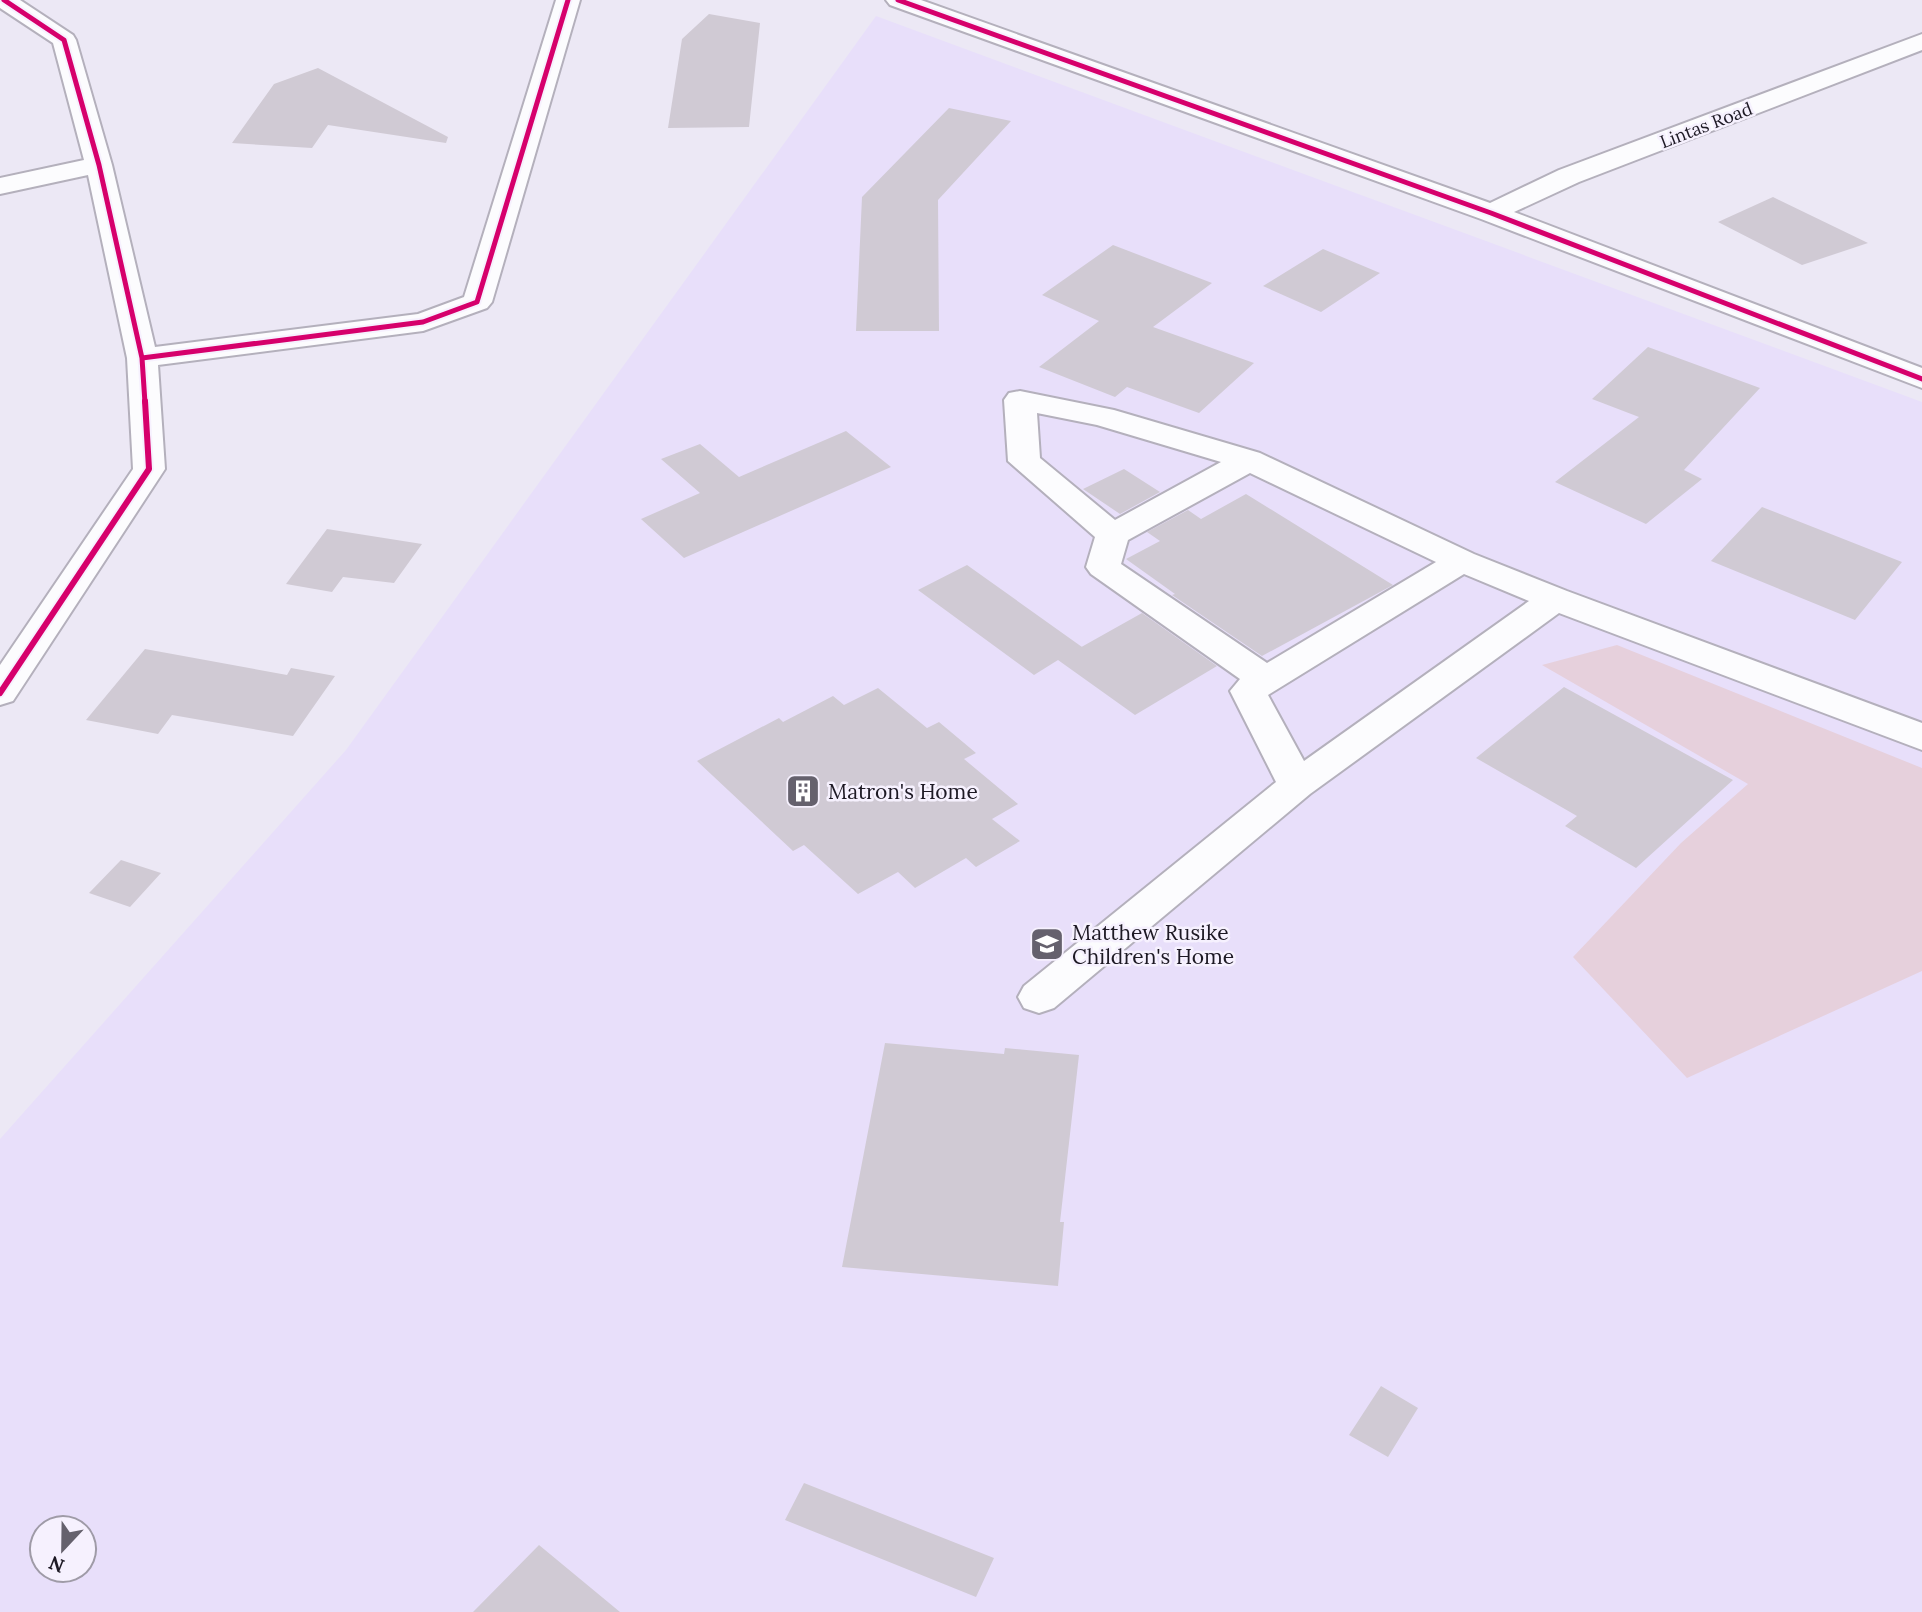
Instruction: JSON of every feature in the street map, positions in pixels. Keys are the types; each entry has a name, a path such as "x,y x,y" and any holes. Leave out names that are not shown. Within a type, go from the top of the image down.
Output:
{"street":[{"path":"0,693 149,469 142,358 99,165 64,40 4,0"},
{"path":"142,358 423,322 477,302 568,0"},
{"path":"898,0 1491,213 1922,379"},
{"name":"Lintas Road","path":"1491,213 1569,176 1922,41"},
{"path":"0,186 99,165"},
{"path":"1113,535 1024,460 1020,400 1103,417 1249,460 1462,561 1922,737"},
{"path":"1249,460 1113,535 1103,567 1266,680"},
{"path":"1297,785 1248,691 1462,561"},
{"path":"1039,997 1297,785 1556,599"}],"shaded area":[{"name":"Matthew Rusike Children's Home","path":"876,16 1922,402 1922,1612 0,1612 0,1139 346,750"},
{"path":"1617,645 1922,768 1922,971 1687,1078 1573,957 1681,843 1748,784 1542,665"}],"building":[{"path":"709,14 760,23 749,127 668,128 682,39"},
{"path":"318,68 448,137 446,143 328,125 312,148 232,143 274,84"},
{"path":"949,108 1011,121 938,200 939,331 856,331 862,197"},
{"path":"1773,197 1868,243 1802,265 1718,222"},
{"path":"1113,245 1212,283 1153,327 1254,363 1199,413 1127,387 1115,397 1039,367 1099,321 1042,295"},
{"path":"1323,249 1380,273 1321,312 1263,286"},
{"path":"1648,347 1760,388 1684,470 1702,479 1646,524 1555,482 1639,417 1592,399"},
{"path":"846,431 891,467 684,558 641,519 700,493 661,459 700,444 739,477"},
{"path":"1124,469 1160,492 1120,514 1083,489"},
{"path":"1246,494 1393,585 1262,656 1172,595 1175,594 1126,559 1160,541 1147,532 1188,510 1201,519"},
{"path":"1762,507 1902,562 1855,620 1711,561"},
{"path":"327,529 422,544 394,583 343,577 332,592 286,584"},
{"path":"967,565 1082,647 1142,613 1217,666 1135,715 1058,660 1034,675 918,590"},
{"path":"145,649 287,675 291,668 335,676 293,736 172,715 158,734 86,720"},
{"path":"1564,687 1733,780 1636,868 1565,826 1577,816 1476,758"},
{"name":"Matron's Home","path":"878,688 927,728 939,722 976,753 964,759 1018,804 992,819 1020,841 976,867 966,858 915,888 898,872 858,894 804,845 793,851 697,761 779,718 783,722 833,696 844,705"},
{"path":"121,860 161,873 130,907 89,893"},
{"path":"885,1043 1004,1054 1005,1048 1079,1055 1060,1222 1064,1222 1058,1286 842,1267"},
{"path":"1381,1386 1418,1408 1388,1457 1349,1435"},
{"path":"804,1483 994,1558 976,1597 785,1520"},
{"path":"539,1545 620,1612 473,1612"}],"cycle path":[{"path":"0,693 149,469 142,358 99,165 64,40 4,0"},
{"path":"142,358 423,322 477,302 568,0"},
{"path":"898,0 1491,213 1922,379"}],"place":[{"name":"Matron's Home","path":"803,791"},
{"name":"Matthew Rusike Children's Home","path":"1047,944"}]}
